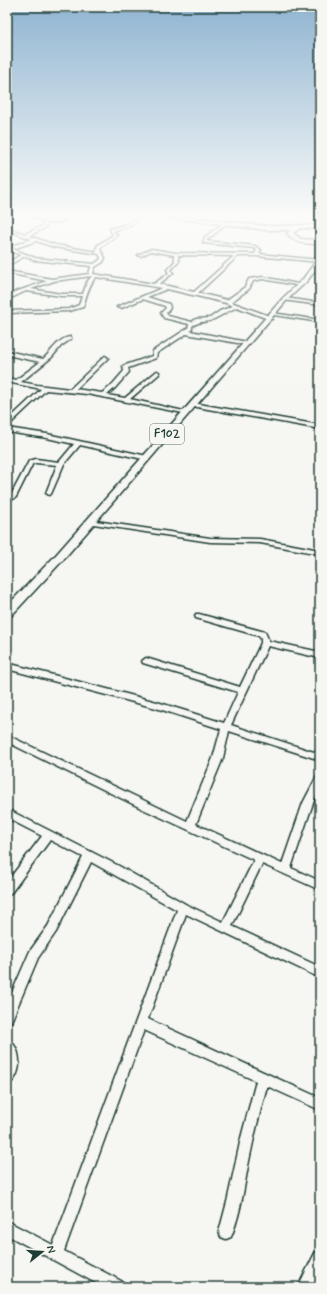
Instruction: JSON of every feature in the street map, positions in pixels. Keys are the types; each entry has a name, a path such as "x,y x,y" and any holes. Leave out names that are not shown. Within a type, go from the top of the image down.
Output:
{"main road":[{"name":"F102","path":"7,613 58,559 272,316 285,299 307,277"}],"street":[{"path":"39,277 54,280"},
{"path":"7,298 54,280 79,277"},
{"path":"7,312 69,310 81,306 82,299 89,287 88,282 92,277"},
{"path":"103,277 156,285 228,302 236,306 272,316 320,321"},
{"path":"156,285 166,277"},
{"path":"195,294 213,277"},
{"path":"228,302 247,288 251,280 258,278 301,285"},
{"path":"119,307 166,288"},
{"path":"25,290 61,295 84,295"},
{"path":"7,291 17,293"},
{"path":"142,298 167,305 168,308 163,314 166,317 193,324"},
{"path":"285,299 320,304"},
{"path":"102,396 120,379 123,373 127,371 125,367 154,357 156,352 186,332 198,320 212,319 222,312 236,306"},
{"path":"186,332 247,344"},
{"path":"17,382 44,361 69,338"},
{"path":"7,353 44,361"},
{"path":"72,390 105,358"},
{"path":"126,400 157,373"},
{"path":"7,380 45,388 87,392 186,413"},
{"path":"7,424 45,388"},
{"path":"193,405 320,427"},
{"path":"7,430 47,436 147,458"},
{"path":"49,493 61,464 78,443"},
{"path":"13,497 31,462 36,461 61,464"},
{"path":"89,522 210,540 260,541 320,552"},
{"path":"190,826 218,758 226,727 265,643 265,639 262,634 199,616"},
{"path":"265,643 320,655"},
{"path":"146,661 243,691"},
{"path":"7,666 157,705 320,756"},
{"path":"7,738 190,826 320,886"},
{"path":"285,870 308,804 320,779"},
{"path":"7,813 183,908 320,973"},
{"path":"7,890 48,835"},
{"path":"7,1018 34,955 52,929 89,856"},
{"path":"226,928 260,858"},
{"path":"56,1254 183,908"},
{"path":"141,1022 320,1104"},
{"path":"7,1045 14,1060 14,1067 7,1079"},
{"path":"226,1232 234,1202 247,1138 263,1077"},
{"path":"7,1228 118,1287"},
{"path":"306,1287 320,1258"}]}
